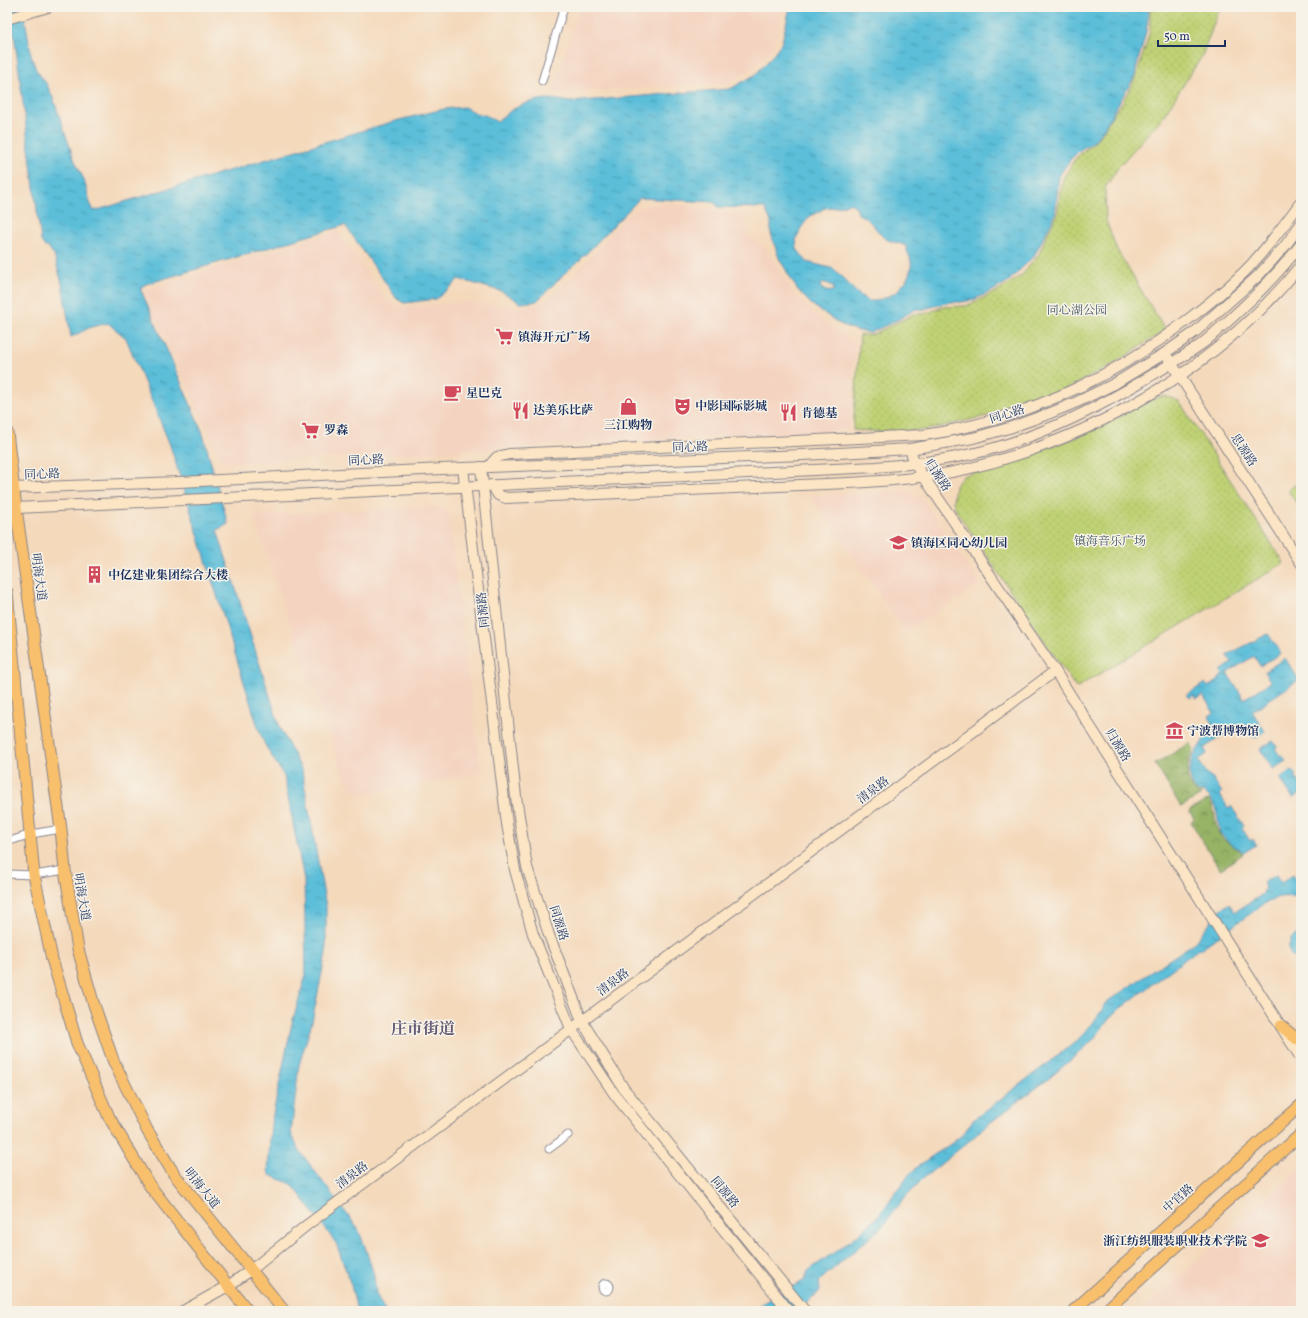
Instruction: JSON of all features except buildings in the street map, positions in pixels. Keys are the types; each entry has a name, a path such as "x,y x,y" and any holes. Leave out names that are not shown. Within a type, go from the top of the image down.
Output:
{"main road":[{"name":"明海大道","path":"7,432 10,489 16,508 61,829 65,870 78,949 93,1002 114,1060 147,1130 174,1174 284,1311"},
{"path":"7,592 34,875 52,959 77,1043 109,1117 150,1186 248,1311"},
{"path":"1281,1026 1297,1039 1301,1040"},
{"name":"中官路","path":"1073,1311 1301,1105"},
{"path":"1105,1311 1301,1134"}],"street":[{"path":"7,19 48,7"},
{"path":"542,81 564,7"},
{"path":"484,467 497,457 510,454 924,435 954,430 1019,412 1079,388 1123,364 1169,335 1213,300 1250,266 1287,222 1301,202"},
{"name":"同心路","path":"10,489 910,449 973,438 1008,428 1077,402 1114,384 1165,353 1196,332 1258,276 1285,246 1301,224"},
{"path":"7,500 16,508 876,467 914,464 953,457 997,447 1035,434 1075,417 1115,397 1172,363 1203,342 1236,313 1264,287 1301,244"},
{"path":"487,485 498,495 506,498 900,480 923,477 975,466 1027,451 1074,434 1141,400 1180,376 1218,347 1261,309 1301,265"},
{"name":"思源路","path":"1165,353 1301,563"},
{"name":"归源路","path":"910,449 914,464 1055,671 1301,1058"},
{"name":"同源路","path":"484,467 487,485 516,797 528,867 548,935 582,1021 624,1089 805,1311"},
{"name":"同源路","path":"463,468 507,824 515,870 533,934 571,1029 615,1095 789,1311"},
{"name":"清泉路","path":"187,1309 228,1286 251,1270 307,1225 1055,671"},
{"path":"7,842 31,834 61,829"},
{"path":"7,874 34,875 65,870"},
{"path":"549,1149 568,1135"}],"shaded area":[{"path":"579,7 783,7 778,31 772,47 758,64 728,83 553,93"},
{"name":"镇海开元广场","path":"669,203 740,215 745,219 748,236 765,247 795,295 819,318 855,344 851,418 848,430 222,463 143,290 337,231 385,299 396,304 407,307 468,302 517,307 542,303 572,277 625,217 645,205"},
{"name":"镇海区同心幼儿园","path":"907,491 924,501 980,584 905,632 811,496"},
{"path":"439,507 448,512 481,773 360,794 350,788 345,779 273,576 254,515"},
{"name":"浙江纺织服装职业技术学院","path":"1301,1170 1301,1311 1142,1311 1296,1172"}],"green space":[{"name":"同心湖公园","path":"1150,7 1220,7 1202,56 1162,118 1119,166 1105,188 1106,221 1117,250 1165,330 1115,363 1073,386 1032,404 926,430 889,432 853,430 860,335 872,335 914,314 924,314 943,307 966,306 1000,290 1022,275 1039,254 1057,215 1063,178 1075,159 1092,145 1103,131 1122,103 1136,77 1150,31"},
{"name":"镇海音乐广场","path":"1165,396 1179,401 1284,563 1076,688 957,512 953,501 955,486 963,476 1078,437 1153,399"},
{"path":"1301,481 1301,510 1288,490"},
{"path":"1190,743 1194,749 1189,762 1187,774 1188,780 1195,790 1201,795 1181,807 1155,764"},
{"path":"1209,799 1213,808 1219,833 1224,840 1243,854 1221,869 1191,822 1194,818 1189,811"}],"water":[{"path":"9,7 23,7 31,54 36,70 46,83 53,98 94,211 395,121 444,109 464,107 478,114 485,115 497,122 502,117 520,106 541,100 551,99 570,102 730,89 755,75 769,60 782,42 790,7 1148,7 1146,33 1135,76 1102,131 1092,143 1081,149 1069,161 1059,176 1055,215 1034,256 1009,281 973,300 949,302 924,309 916,309 870,333 855,330 840,324 811,304 797,289 779,258 771,234 771,222 765,208 718,207 714,202 640,198 578,262 537,301 521,303 501,291 458,279 436,299 404,303 397,299 345,225 146,284 140,288 202,431 228,524 217,530 280,728 302,771 326,907 326,953 312,1022 299,1065 291,1133 299,1150 358,1229 374,1275 376,1294 385,1311 357,1311 351,1285 336,1243 292,1184 270,1175 268,1171 271,1124 292,1023 306,975 304,880 284,776 265,745 258,727 170,445 126,338 108,323 91,327 71,337 62,283 54,255 41,241 15,41","holes":["849,203 853,205 858,214 863,216 871,223 883,237 906,246 911,260 910,272 906,281 898,291 876,301 868,301 857,293 834,269 807,262 797,249 796,240 801,228 809,217 825,208 841,206","822,283 827,283 833,287 834,290 823,290 820,287"]},
{"path":"1268,634 1281,653 1260,666 1254,656 1227,673 1244,699 1271,682 1264,672 1285,658 1299,680 1252,711 1265,731 1254,738 1246,725 1237,730 1235,728 1204,748 1207,754 1198,760 1210,778 1212,777 1222,793 1220,795 1228,808 1231,806 1244,826 1242,828 1250,841 1253,839 1256,845 1243,853 1240,849 1231,845 1220,833 1216,807 1210,798 1205,793 1197,791 1192,785 1189,772 1192,759 1213,724 1209,716 1214,713 1203,695 1196,699 1194,695 1190,698 1187,695 1205,683 1208,687 1220,679 1223,675 1221,671 1232,663 1227,655"},
{"path":"1273,741 1280,756 1282,755 1286,761 1273,769 1260,749"},
{"path":"1293,770 1297,776 1295,777 1300,785 1301,784 1301,793 1293,798 1280,778"},
{"path":"1276,875 1281,883 1293,875 1301,887 1301,900 1295,896 1279,897 1264,904 1197,950 1113,1014 1086,1047 1047,1080 983,1128 926,1176 906,1196 881,1228 819,1281 820,1291 798,1311 752,1311 761,1304 805,1280 808,1271 858,1235 879,1215 904,1181 915,1169 957,1140 973,1120 1077,1041 1093,1023 1108,1001 1194,943 1221,909 1229,904 1235,912 1263,894 1265,887 1263,883"},
{"path":"1301,931 1301,961 1291,955 1288,949 1291,939"}],"place":[{"name":"镇海开元广场","path":"505,337"},
{"name":"星巴克","path":"453,393"},
{"name":"三江购物","path":"628,406"},
{"name":"中影国际影城","path":"682,406"},
{"name":"达美乐比萨","path":"520,410"},
{"name":"肯德基","path":"788,413"},
{"name":"罗森","path":"311,430"},
{"name":"镇海区同心幼儿园","path":"898,543"},
{"name":"中亿建业集团综合大楼","path":"95,575"},
{"name":"宁波帮博物馆","path":"1174,731"},
{"name":"浙江纺织服装职业技术学院","path":"1260,1241"}],"district":[{"name":"庄市街道","path":"423,1028"}]}
